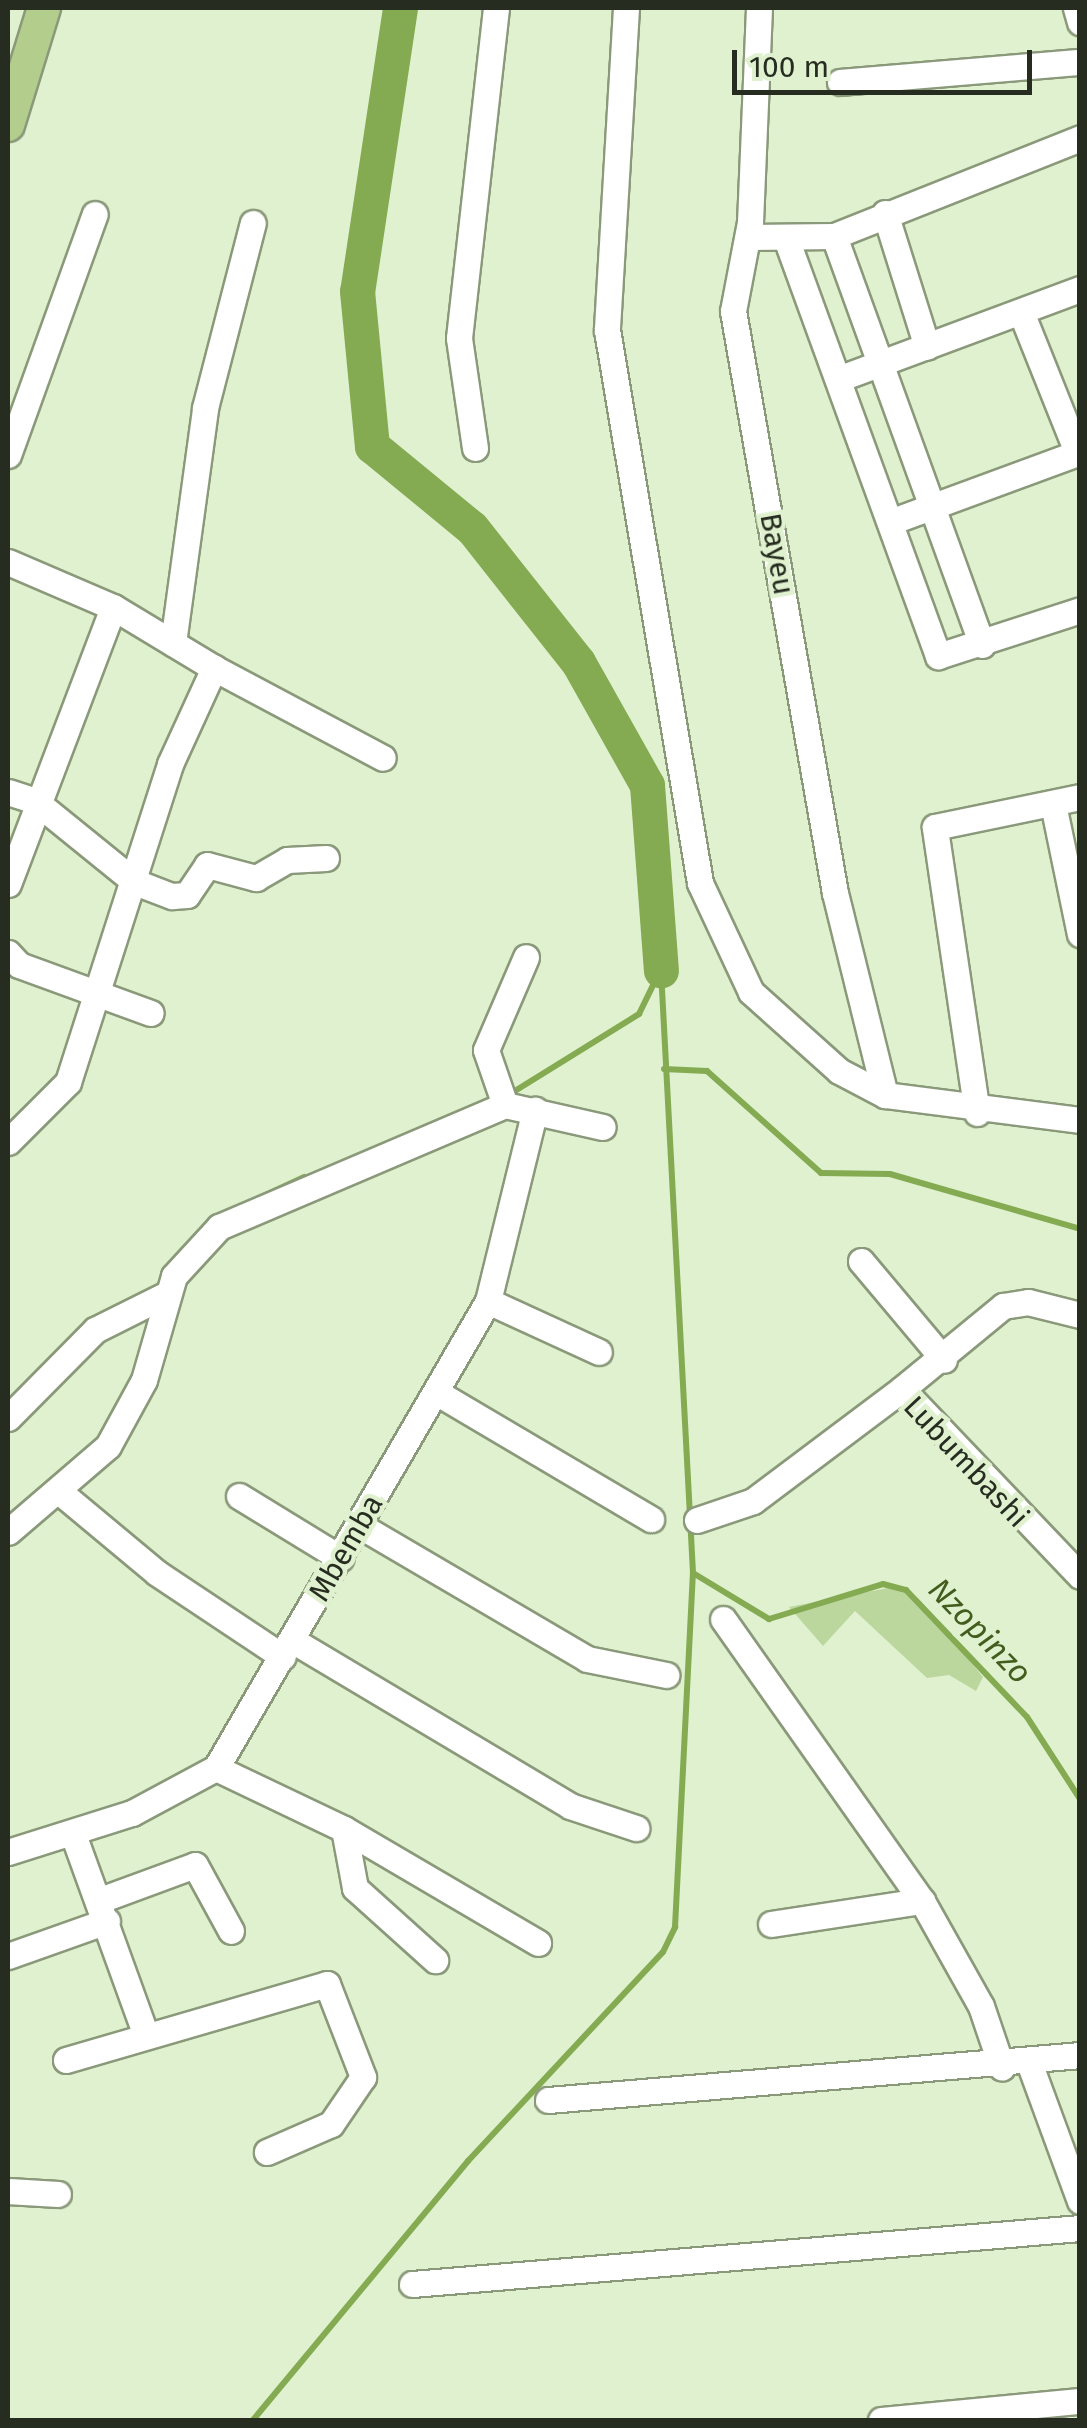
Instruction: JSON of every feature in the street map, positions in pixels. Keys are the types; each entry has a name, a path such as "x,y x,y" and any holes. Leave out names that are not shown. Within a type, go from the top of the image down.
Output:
{"main road":[{"path":"8,125 44,8"}],"street":[{"path":"474,448 459,338 496,8"},
{"path":"626,8 607,330 700,882 761,1005 840,1070 885,1095 977,1113 1080,1120"},
{"name":"Bayeu","path":"759,8 749,237 734,328 835,893 885,1095"},
{"path":"1076,8 1080,22"},
{"path":"840,82 1080,62"},
{"path":"749,237 787,241 834,236 1080,138"},
{"path":"885,213 928,347"},
{"path":"8,455 95,214"},
{"path":"172,643 205,408 253,224"},
{"path":"834,236 926,510 982,646"},
{"path":"787,241 938,656 982,646 1080,610"},
{"path":"838,379 1080,289"},
{"path":"890,522 1078,452 1020,312"},
{"path":"8,562 114,607 214,668 382,758"},
{"path":"8,884 35,800 114,607"},
{"path":"8,1142 68,1082 102,990 170,764 214,668"},
{"path":"8,792 35,800 135,882 180,897 208,865 256,878 286,860 326,858"},
{"path":"977,1113 934,830 1080,797"},
{"path":"1053,804 1080,934"},
{"path":"8,952 18,965 102,990 151,1013"},
{"path":"500,1095 486,1050 526,956"},
{"path":"8,1532 61,1493 108,1446 144,1380 166,1295 190,1253 244,1212 500,1095 535,1110 603,1127"},
{"name":"Mbemba","path":"216,1768 488,1301 535,1110"},
{"path":"861,1261 944,1360"},
{"path":"8,1418 96,1330 166,1295"},
{"path":"488,1301 598,1352"},
{"path":"902,1389 1015,1302 1080,1316"},
{"name":"Lubumbashi","path":"697,1520 752,1502 902,1389 1080,1576"},
{"path":"436,1392 651,1519"},
{"path":"61,1493 157,1573 287,1649 561,1801 636,1828"},
{"path":"239,1496 340,1558"},
{"path":"359,1525 587,1658 666,1676"},
{"path":"723,1619 922,1901 981,2006 1002,2068"},
{"path":"8,1852 73,1834 216,1768 344,1829 538,1943"},
{"path":"344,1829 354,1888 434,1960"},
{"path":"73,1834 104,1910 144,2033"},
{"path":"8,1956 195,1865 231,1931"},
{"path":"771,1924 922,1901"},
{"path":"66,2060 144,2033 327,1984 362,2077 331,2124 267,2152"},
{"path":"548,2100 1002,2068 1080,2056"},
{"path":"1030,2065 1080,2200"},
{"path":"8,2191 58,2194"},
{"path":"412,2284 1080,2228"},
{"path":"881,2420 1080,2400"}],"green space":[{"path":"893,1587 919,1599 983,1677 976,1691 949,1675 927,1678 855,1611 823,1646 789,1607"}],"waterway":[{"path":"400,8 357,291 372,446 472,528 578,662 647,785 661,970"},
{"path":"253,2420 468,2161 663,1952 675,1927 693,1573 661,970"},
{"path":"510,1094 639,1014 659,973"},
{"path":"664,1069 707,1071 821,1173 890,1174 1080,1229"},
{"path":"257,1199 304,1177"},
{"name":"Nzopinzo","path":"693,1573 769,1619 883,1584 906,1590 1027,1717 1080,1799"}]}
